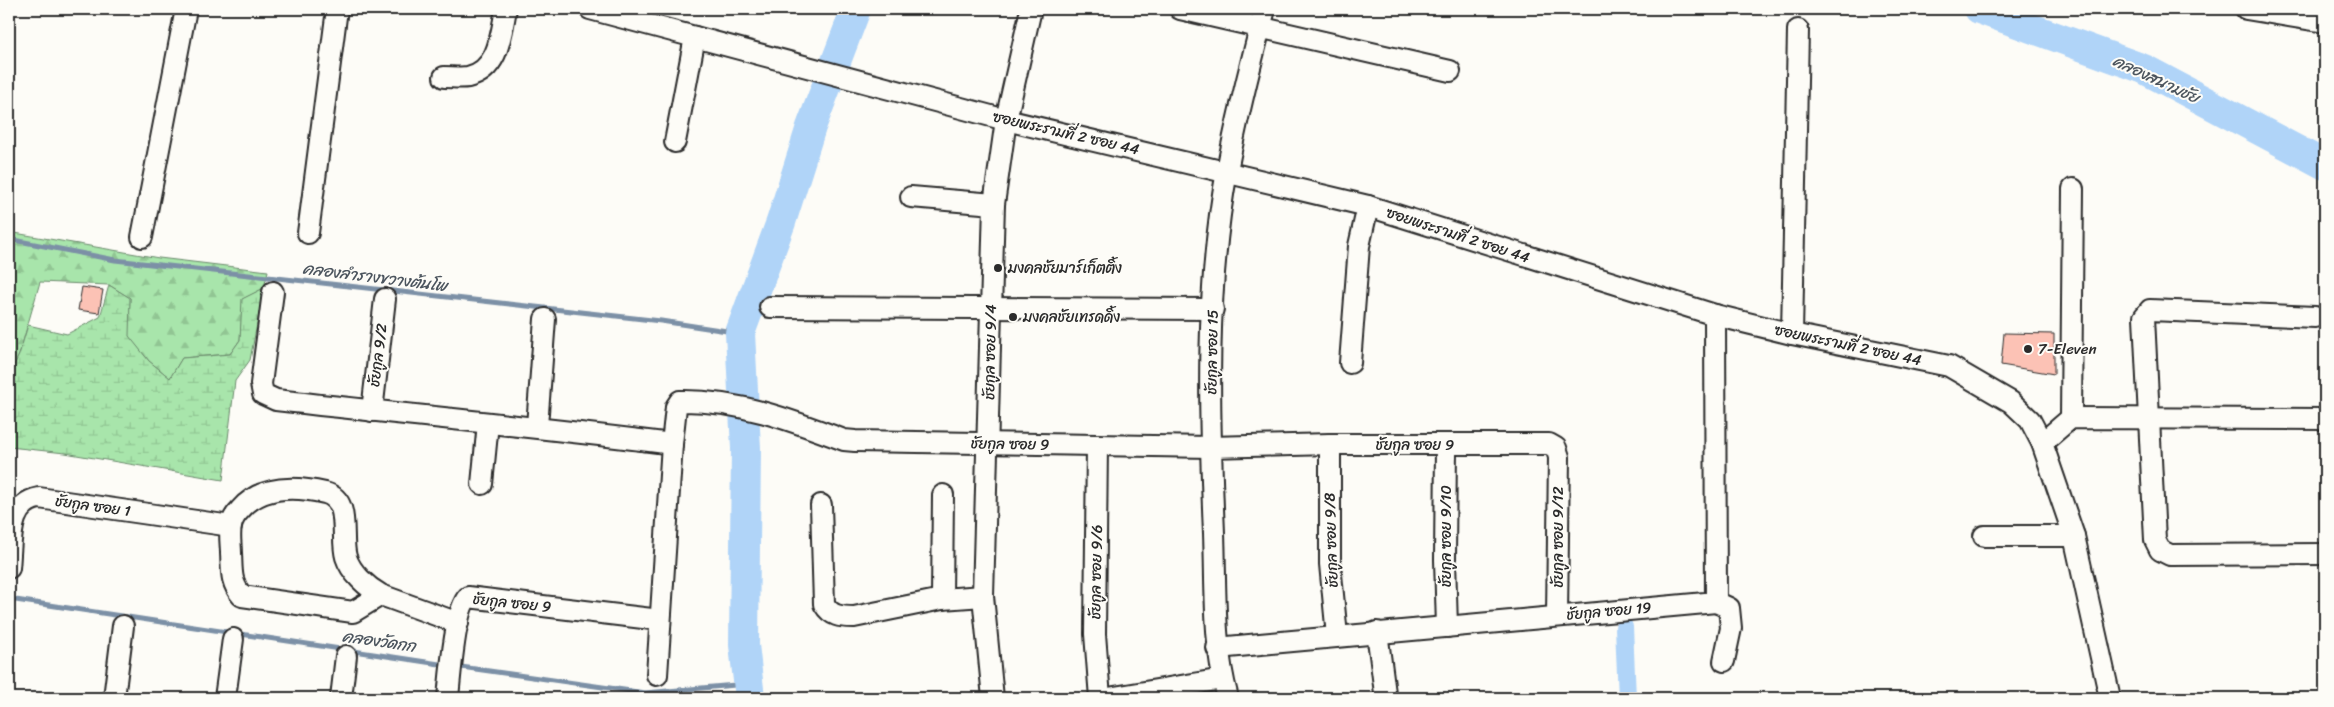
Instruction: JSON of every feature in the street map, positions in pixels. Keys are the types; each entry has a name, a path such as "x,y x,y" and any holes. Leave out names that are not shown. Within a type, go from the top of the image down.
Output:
{"street":[{"path":"142,237 186,9"},
{"path":"308,233 336,9"},
{"path":"444,77 469,77 490,62 496,55 506,9"},
{"name":"ซอยพระรามที่ 2 ซอย 44","path":"590,9 847,76 1006,120 1368,206 1715,315 1792,334 1949,366 2011,402 2030,420 2042,443 2074,536 2110,698"},
{"name":"ชัยกูล ซอย 9/4","path":"993,698 984,596 994,204 1006,120 1031,9"},
{"path":"1180,9 1262,18 1450,70"},
{"path":"2246,9 2325,22"},
{"name":"ชัยกูล ซอย 15","path":"1228,698 1217,648 1210,447 1213,309 1216,250 1227,172 1262,18"},
{"path":"1792,334 1798,30"},
{"path":"675,142 694,37"},
{"path":"2071,418 2073,189"},
{"path":"911,197 994,204"},
{"path":"1350,363 1359,246 1368,206"},
{"path":"274,292 261,384 263,394 276,400 488,423 536,426 672,444"},
{"name":"ชัยกูล 9/2","path":"372,411 385,299"},
{"path":"770,307 1213,309"},
{"path":"2315,317 2150,310 2144,317 2155,540 2160,550 2170,555 2325,554"},
{"path":"1715,315 1716,602 1729,608 1731,617 1724,661"},
{"path":"536,426 544,319"},
{"name":"ชัยกูล ซอย 9","path":"657,675 672,444 676,407 680,401 723,403 756,409 844,440 1210,447 1330,444 1549,444 1556,448 1559,457"},
{"path":"2042,443 2071,418 2325,419"},
{"path":"482,484 488,423"},
{"name":"ชัยกูล ซอย 9/8","path":"1330,444 1330,564 1337,636"},
{"name":"ชัยกูล ซอย 9/6","path":"1097,445 1095,634 1100,698"},
{"name":"ชัยกูล ซอย 9/10","path":"1446,445 1445,560 1447,627"},
{"name":"ชัยกูล ซอย 9/12","path":"1558,616 1559,457"},
{"path":"382,595 353,612 242,596 232,580 231,526 236,514 245,504 263,492 288,487 327,493 334,498 342,509 342,544 346,559 368,588 458,623"},
{"path":"942,599 943,495"},
{"name":"ชัยกูล ซอย 1","path":"9,568 15,518 19,507 28,500 39,498 231,526"},
{"path":"821,504 824,604 829,612 840,616 854,617 942,599 984,596"},
{"path":"1984,536 2074,536"},
{"name":"ชัยกูล ซอย 9","path":"448,698 462,602 468,596 660,620"},
{"name":"ชัยกูล ซอย 19","path":"1217,648 1716,602"},
{"path":"114,698 123,626"},
{"path":"1377,632 1385,693"},
{"path":"225,698 233,639"},
{"path":"341,698 346,656"},
{"path":"1110,698 1223,679"}],"green space":[{"path":"9,232 159,258 268,271 264,288 243,299 240,340 230,354 182,358 170,378 149,361 128,336 130,298 109,285 40,282 19,355 9,376"},
{"path":"109,285 130,298 129,336 149,361 170,378 182,358 230,354 240,340 242,299 264,288 250,360 235,381 223,480 65,453 9,447 9,376 19,355 28,325 67,334 100,317"}],"building":[{"path":"82,287 103,290 99,313 78,310"},
{"name":"7-Eleven","path":"2004,333 2054,334 2054,374 2001,365"}],"waterway":[{"path":"750,698 744,645 746,448 740,333 781,222 811,127 856,9"},
{"name":"คลองสนามชัย","path":"1979,9 2144,69 2325,165"},
{"name":"คลองลำรางขวางต้นโพ","path":"9,239 115,260 661,321 740,333"},
{"name":"คลองวัดกก","path":"9,599 446,665"},
{"path":"1624,627 1627,698"},
{"name":"คลองวัดกก","path":"454,666 645,693 747,684"}],"place":[{"name":"มงคลชัยมาร์เก็ตติ้ง","path":"998,268"},
{"name":"มงคลชัยเทรดดิ้ง","path":"1013,317"},
{"name":"7-Eleven","path":"2028,349"}]}
